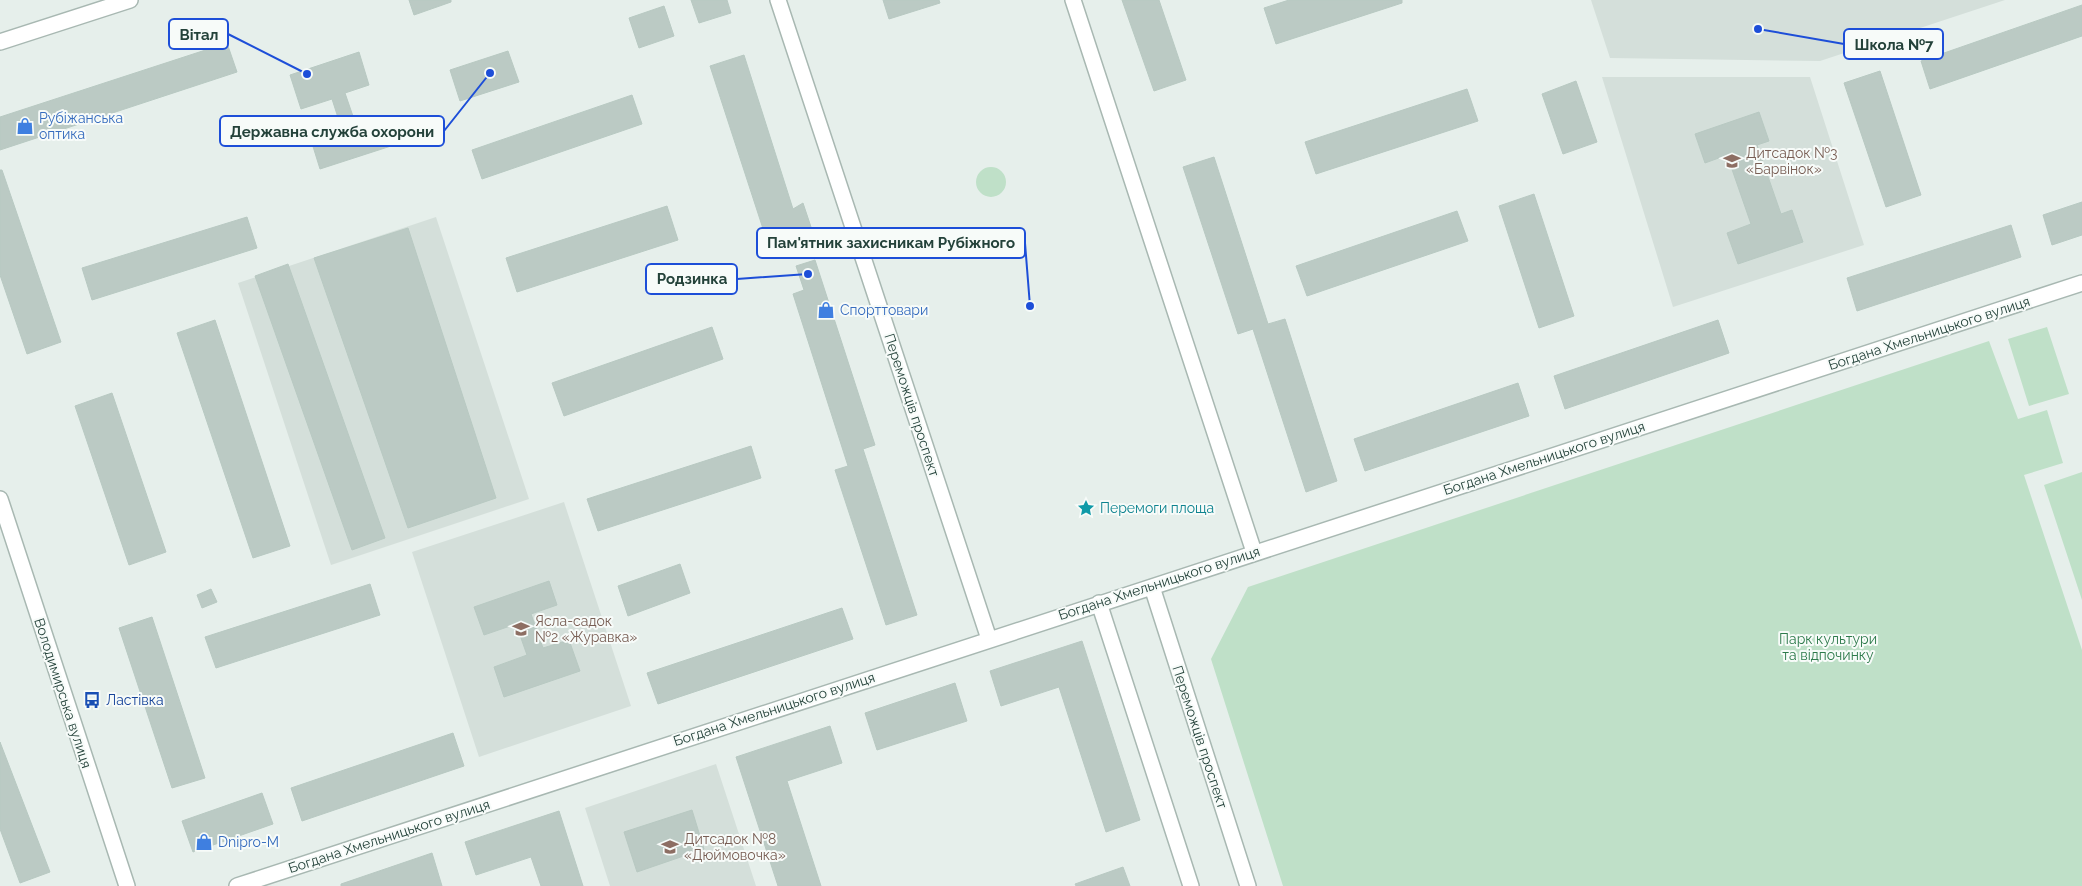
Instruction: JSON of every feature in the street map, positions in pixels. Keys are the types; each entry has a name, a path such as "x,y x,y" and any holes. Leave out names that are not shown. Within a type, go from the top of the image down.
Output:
{"street":[{"path":"0,42 130,0"},
{"name":"Переможців проспект","path":"778,0 989,638"},
{"path":"1073,0 1254,552"},
{"name":"Богдана Хмельницького вулиця","path":"236,886 989,638 1152,587 1254,552 2082,283"},
{"name":"Володимирська вулиця","path":"0,499 127,886"},
{"name":"Переможців проспект","path":"1152,587 1248,886"},
{"path":"1099,603 1191,886"}],"shaded area":[{"path":"1591,0 2005,0 1820,61 1610,58"},
{"name":"Дитсадок №3 «Барвінок»","path":"1602,77 1810,77 1864,245 1673,307"},
{"path":"436,217 529,499 331,565 238,283"},
{"name":"Ясла-садок №2 «Журавка»","path":"564,502 631,706 479,757 412,552"},
{"name":"Дитсадок №8 «Дюймовочка»","path":"716,764 756,886 610,886 585,808"}],"green space":[{"path":"991,167 1002,171 1006,182 1002,193 991,197 980,193 976,182 980,171"},
{"path":"2047,327 2069,394 2029,406 2008,339"},
{"name":"Парк культури та відпочинку","path":"1989,341 2018,419 2047,410 2063,463 2024,475 2082,650 2082,886 1283,886 1211,659 1248,587"},
{"path":"2082,472 2082,600 2044,485"}],"building":[{"path":"409,0 451,0 451,2 414,15"},
{"path":"691,0 727,0 731,13 699,23"},
{"path":"883,0 939,0 940,3 889,19"},
{"path":"1122,0 1159,0 1186,80 1154,91"},
{"path":"1289,0 1402,0 1402,3 1276,44 1264,8"},
{"path":"2082,5 2082,36 1930,89 1921,61"},
{"path":"664,6 674,36 639,48 629,18"},
{"path":"227,43 237,72 0,150 0,117"},
{"path":"508,51 519,82 460,101 450,70"},
{"path":"359,52 369,85 345,93 356,125 382,116 391,146 320,169 311,140 342,130 332,99 301,109 290,75"},
{"path":"744,55 793,209 803,203 811,227 767,241 710,66"},
{"path":"1880,71 1921,195 1886,207 1844,83"},
{"path":"1576,81 1597,142 1563,154 1542,94"},
{"path":"1467,89 1478,121 1316,174 1305,142"},
{"path":"632,95 642,124 482,179 472,150"},
{"path":"1759,112 1769,141 1757,145 1781,214 1792,210 1803,242 1738,264 1727,233 1751,224 1727,155 1705,163 1695,134"},
{"path":"1214,157 1268,324 1285,319 1337,481 1306,492 1253,329 1238,334 1183,167"},
{"path":"0,170 2,170 61,342 27,354 0,275"},
{"path":"1534,194 1574,316 1539,328 1499,206"},
{"path":"2082,202 2082,235 2052,245 2043,215"},
{"path":"667,206 678,240 517,292 506,258"},
{"path":"1457,211 1468,241 1307,296 1296,266"},
{"path":"247,217 257,248 92,300 82,268"},
{"path":"2011,225 2021,257 1857,311 1847,278"},
{"path":"408,228 496,498 408,528 314,258"},
{"path":"815,260 875,445 863,449 917,615 886,625 835,470 848,466 793,294 804,290 796,266"},
{"path":"288,264 385,538 352,550 255,276"},
{"path":"215,320 290,546 253,558 177,333"},
{"path":"1718,320 1729,353 1565,409 1554,376"},
{"path":"712,327 723,359 564,416 552,383"},
{"path":"1518,383 1529,416 1365,471 1354,439"},
{"path":"112,393 166,552 129,565 75,406"},
{"path":"751,446 761,478 598,531 587,499"},
{"path":"680,564 690,593 628,616 618,586"},
{"path":"549,581 557,605 531,614 543,648 569,640 580,671 504,697 494,667 527,655 516,624 484,635 474,607"},
{"path":"370,584 380,615 216,668 205,637"},
{"path":"211,589 217,602 202,608 197,595"},
{"path":"842,608 853,639 658,704 647,673"},
{"path":"152,617 205,778 172,788 119,628"},
{"path":"1082,641 1140,820 1106,832 1059,687 1001,706 990,671"},
{"path":"955,683 967,721 877,750 865,713"},
{"path":"830,726 842,763 787,781 821,886 778,886 736,757"},
{"path":"453,733 464,766 302,821 291,788"},
{"path":"0,742 50,872 20,883 0,829"},
{"path":"262,793 273,824 193,852 182,821"},
{"path":"692,810 704,849 637,872 624,832"},
{"path":"559,811 583,886 541,886 531,857 476,875 465,842"},
{"path":"432,853 442,886 341,886 341,884"},
{"path":"1123,867 1130,886 1076,886 1075,884"}],"place":[{"name":"Школа №7","path":"1758,29"},
{"name":"Державна служба охорони","path":"490,73"},
{"name":"Вітал","path":"307,74"},
{"name":"Рубіжанська оптика","path":"25,126"},
{"name":"Дитсадок №3 «Барвінок»","path":"1732,161"},
{"name":"Родзинка","path":"808,274"},
{"name":"Пам'ятник захисникам Рубіжного","path":"1030,306"},
{"name":"Спорттовари","path":"826,310"},
{"name":"Перемоги площа","path":"1086,508"},
{"name":"Ясла-садок №2 «Журавка»","path":"521,629"},
{"name":"Ластівка","path":"92,700"},
{"name":"Dnipro-M","path":"204,842"},
{"name":"Дитсадок №8 «Дюймовочка»","path":"670,847"}]}
